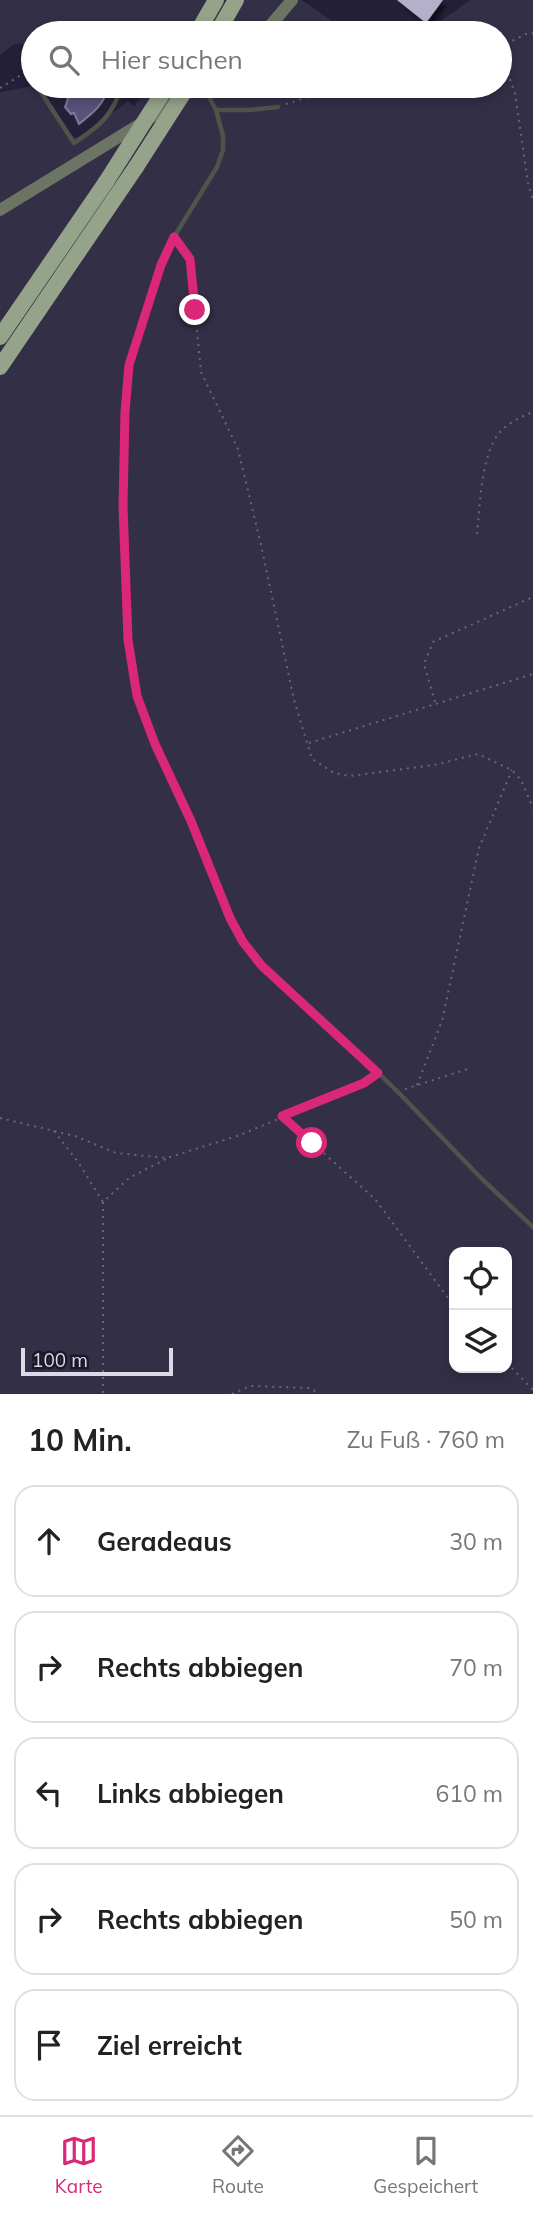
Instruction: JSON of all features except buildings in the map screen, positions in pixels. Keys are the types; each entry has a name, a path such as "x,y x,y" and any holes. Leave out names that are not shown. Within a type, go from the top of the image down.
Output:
{"highway":[{"path":"204,21 216,0"},
{"path":"224,21 236,0"},
{"path":"0,337 106,182 159,98"},
{"path":"0,367 180,98"}],"main road":[{"path":"274,21 292,0"},
{"path":"0,210 179,98"}],"lane":[{"path":"45,98 74,143 98,127 117,98"},
{"path":"210,98 216,110 223,136 223,150 217,167 174,237 161,265 129,365 123,506 128,640 137,696 155,744 191,821 230,918 243,942 262,966 398,1092 482,1179 533,1227"},
{"path":"216,110 278,107"}],"path":[{"path":"512,41 533,33"},
{"path":"0,88 21,75"},
{"path":"512,85 533,201"},
{"path":"278,107 307,98"},
{"path":"174,237 190,259 201,372 238,449 286,667 312,760 334,773 350,776 434,765 478,754 512,770 521,780 533,808"},
{"path":"477,534 484,465 499,432 522,416 533,412"},
{"path":"435,703 424,664 433,642 533,597"},
{"path":"308,743 533,674"},
{"path":"417,1085 442,1021 479,848 512,770"},
{"path":"398,1092 468,1069"},
{"path":"103,1202 129,1178 167,1158 240,1135 364,1083 378,1073"},
{"path":"282,1116 375,1199 449,1299"},
{"path":"0,1118 75,1136 116,1153 167,1158"},
{"path":"53,1130 78,1162 103,1202 103,1394"},
{"path":"512,1368 533,1390"},
{"path":"232,1394 250,1386 311,1388 318,1394"}],"shaded area":[{"path":"0,0 302,0 332,21 21,21 21,44 14,44 0,55"},
{"path":"308,0 470,0 441,21 332,21 306,3"},
{"path":"470,0 533,0 533,1394 0,1394 0,92 21,88 21,98 47,98 67,136 79,138 128,101 134,106 140,98 512,98 512,21 441,21"},
{"path":"14,44 21,44 21,91 14,89 0,92 0,55"},
{"path":"47,98 141,98 134,106 128,101 79,138 67,136"},
{"path":"103,98 94,112 79,124 74,113 71,114 65,107 68,99"}],"route":[{"path":"195,310 190,259 174,237 161,265 129,365 123,506 128,640 137,696 155,744 191,821 230,918 243,942 262,966 378,1073 364,1083 282,1116 312,1143"}]}
